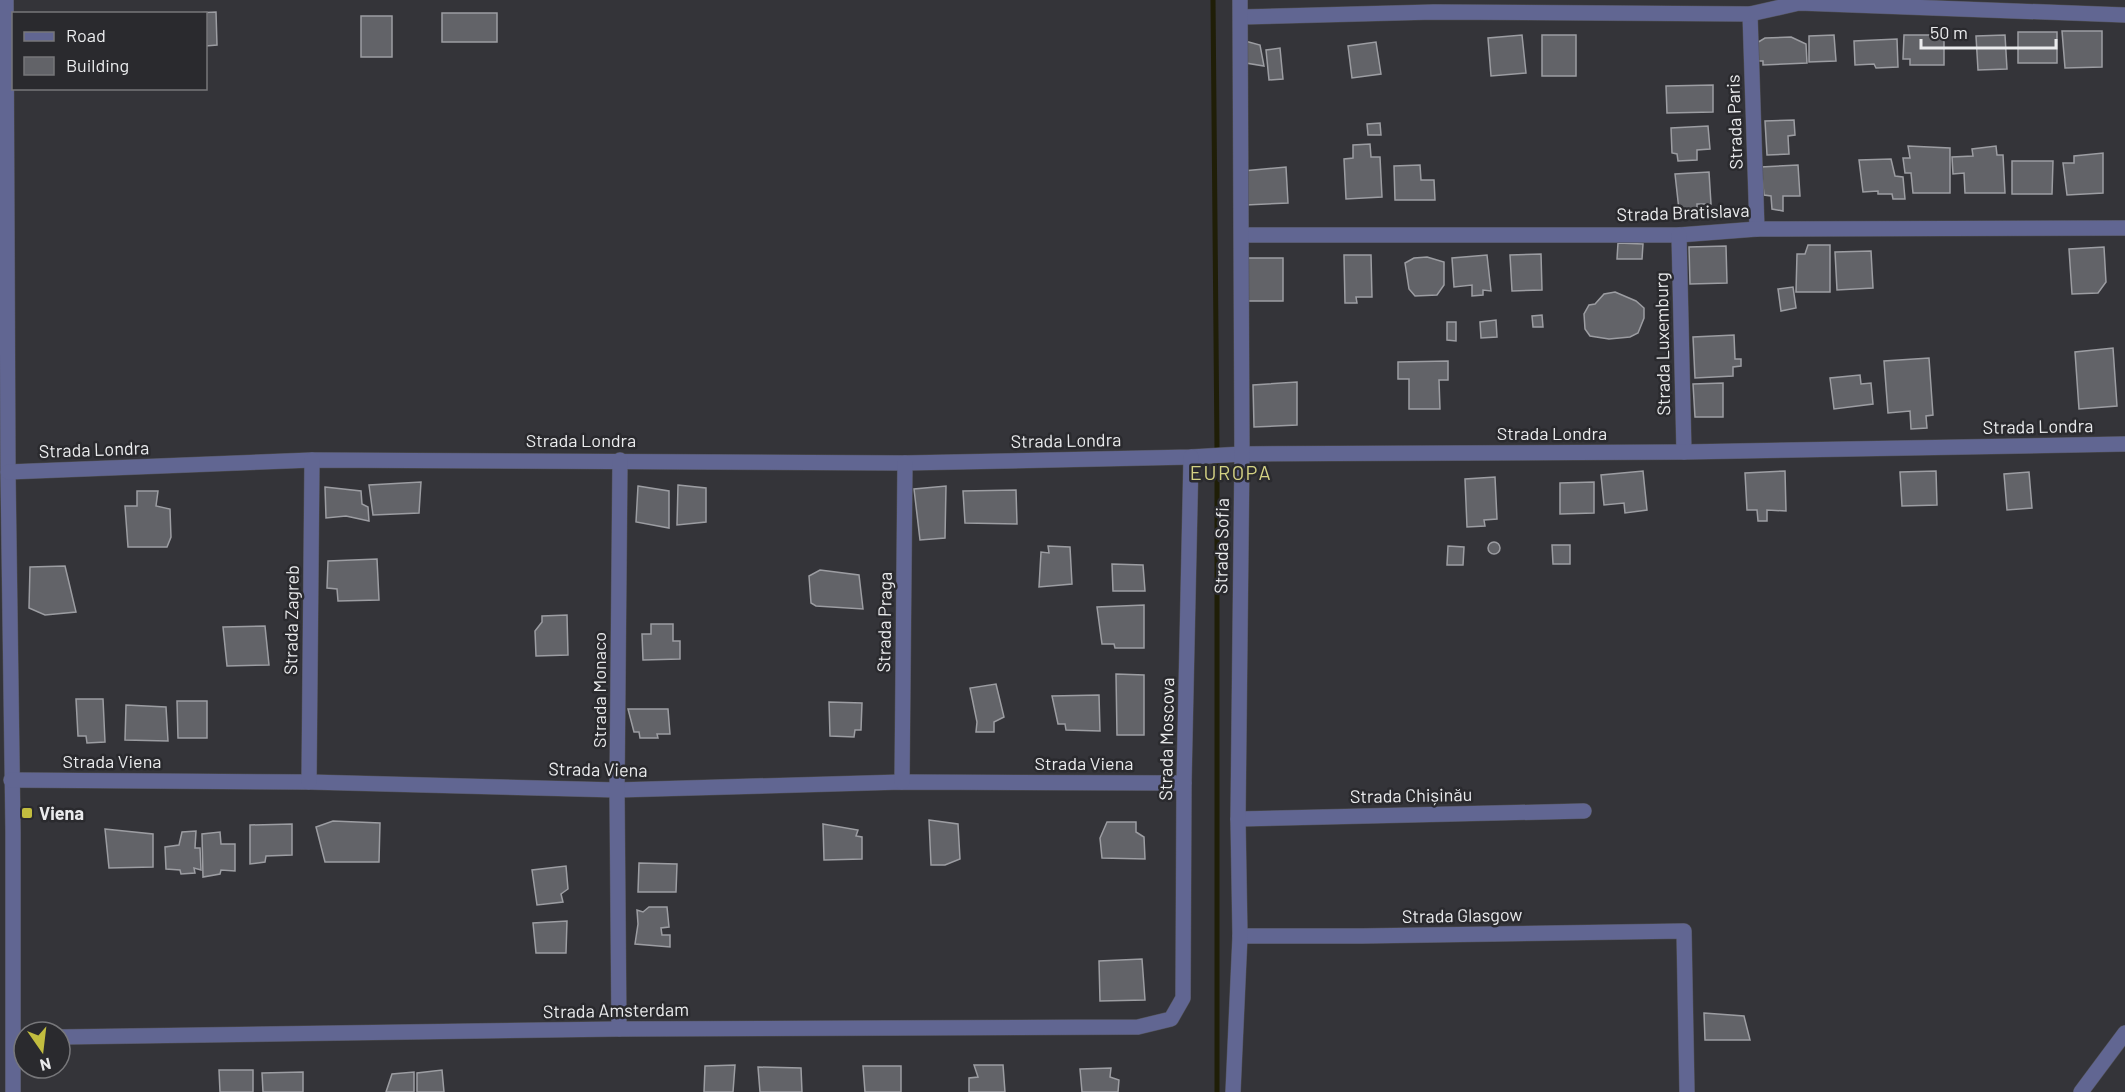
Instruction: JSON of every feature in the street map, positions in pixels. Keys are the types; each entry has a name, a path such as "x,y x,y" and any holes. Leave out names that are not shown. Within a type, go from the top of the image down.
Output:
{"street":[{"path":"6,0 11,780 6,810 17,1020"},
{"name":"Strada Sofia","path":"1233,1092 1240,936 1235,454 1242,235 1240,0"},
{"path":"1241,17 1434,6 1621,7 1750,14 1798,2 1975,5 2125,15"},
{"name":"Strada Paris","path":"1750,14 1757,229"},
{"name":"Strada Bratislava","path":"1242,235 1679,234 1757,229 2125,228"},
{"name":"Strada Luxemburg","path":"1679,234 1684,452"},
{"name":"Strada Londra","path":"8,472 312,460 905,463 1235,454 1684,452 2125,444"},
{"name":"Strada Moscova","path":"1171,1019 1183,998 1184,783 1199,456"},
{"name":"Strada Zagreb","path":"309,782 312,460"},
{"name":"Strada Monaco","path":"619,1029 617,790 620,460"},
{"name":"Strada Praga","path":"902,782 905,463"},
{"name":"Strada Viena","path":"11,780 309,782 617,790 902,782 1184,783"},
{"name":"Strada Chișinău","path":"1238,819 1584,811"},
{"name":"Strada Glasgow","path":"1240,936 1684,931 1687,1092"},
{"name":"Strada Amsterdam","path":"72,1037 619,1029 1138,1027 1171,1019"},
{"path":"2081,1092 2125,1033"}],"building":[{"path":"207,12 216,12 217,45 207,46"},
{"path":"442,13 497,13 497,42 442,42"},
{"path":"361,16 392,16 392,57 361,57"},
{"path":"2062,31 2102,31 2102,67 2065,68"},
{"path":"2018,32 2057,32 2057,63 2018,63"},
{"path":"1522,35 1526,73 1491,76 1488,38"},
{"path":"1542,35 1576,35 1576,76 1542,76"},
{"path":"1834,35 1836,61 1809,62 1809,36"},
{"path":"1904,35 1944,35 1944,65 1910,65 1910,59 1903,59"},
{"path":"2005,35 2007,69 1978,70 1976,36"},
{"path":"1791,37 1806,44 1807,63 1763,65 1763,61 1756,61 1755,44 1765,38"},
{"path":"1897,39 1898,67 1876,68 1874,64 1855,65 1854,41"},
{"path":"1245,41 1260,45 1264,66 1246,63"},
{"path":"1376,42 1381,74 1352,78 1348,46"},
{"path":"1280,48 1283,79 1269,80 1266,50"},
{"path":"1713,85 1713,112 1667,113 1666,86"},
{"path":"1794,120 1795,135 1788,136 1789,154 1767,155 1765,121"},
{"path":"1380,123 1381,135 1368,135 1367,124"},
{"path":"1708,126 1710,149 1697,150 1697,160 1678,161 1677,154 1672,153 1671,128"},
{"path":"1370,144 1371,157 1380,157 1382,197 1346,199 1344,159 1353,158 1353,145"},
{"path":"1908,146 1950,148 1950,193 1913,193 1911,173 1905,173 1903,158 1910,158"},
{"path":"1996,146 1997,155 2003,155 2005,193 1965,193 1964,173 1953,174 1952,157 1973,156 1972,149"},
{"path":"2103,153 2103,193 2067,195 2063,163 2074,163 2074,156"},
{"path":"1891,159 1895,176 1903,177 1905,199 1893,199 1892,194 1878,194 1878,191 1863,192 1859,160"},
{"path":"2012,161 2053,161 2052,194 2012,194"},
{"path":"1420,165 1421,180 1434,180 1435,200 1395,200 1394,166"},
{"path":"1798,165 1800,196 1783,196 1783,211 1772,209 1771,196 1764,195 1761,167"},
{"path":"1286,167 1288,203 1246,205 1243,171"},
{"path":"1709,172 1711,204 1697,204 1697,209 1679,210 1675,174"},
{"path":"1618,243 1643,244 1642,259 1617,259"},
{"path":"1808,245 1830,245 1830,292 1796,292 1797,254 1805,254"},
{"path":"1726,246 1727,283 1690,284 1689,247"},
{"path":"2104,247 2106,282 2098,293 2072,294 2069,249"},
{"path":"1871,251 1873,288 1837,290 1835,252"},
{"path":"1541,254 1542,290 1512,291 1510,255"},
{"path":"1344,255 1371,255 1372,297 1356,297 1357,303 1345,303"},
{"path":"1487,255 1491,291 1483,290 1483,295 1472,296 1472,285 1454,287 1452,258"},
{"path":"1427,257 1444,262 1444,285 1437,295 1415,296 1409,289 1405,263 1414,258"},
{"path":"1246,258 1283,258 1283,301 1247,301"},
{"path":"1793,287 1796,308 1781,311 1778,289"},
{"path":"1615,292 1636,301 1644,308 1644,318 1638,333 1630,337 1609,339 1590,336 1585,329 1584,314 1589,305 1595,304 1604,294"},
{"path":"1542,315 1543,327 1533,327 1532,316"},
{"path":"1496,320 1497,337 1481,338 1480,322"},
{"path":"1447,322 1456,322 1456,341 1447,340"},
{"path":"1734,335 1735,359 1741,359 1741,366 1733,367 1733,376 1695,378 1693,337"},
{"path":"2113,348 2117,406 2079,409 2075,352"},
{"path":"1929,358 1933,415 1926,416 1927,428 1911,429 1910,411 1888,413 1884,361"},
{"path":"1448,361 1448,380 1439,380 1440,409 1409,409 1409,379 1398,379 1398,362"},
{"path":"1860,375 1861,384 1871,383 1873,404 1834,409 1830,378"},
{"path":"1297,382 1297,425 1254,427 1253,385"},
{"path":"1723,383 1723,417 1695,417 1693,384"},
{"path":"1643,471 1647,510 1625,513 1624,503 1604,505 1601,475"},
{"path":"1785,471 1786,511 1767,510 1767,521 1758,521 1757,510 1747,510 1745,473"},
{"path":"1936,471 1937,505 1902,506 1900,472"},
{"path":"2029,472 2032,508 2007,510 2004,474"},
{"path":"1495,477 1497,519 1484,520 1485,526 1467,527 1465,479"},
{"path":"421,482 419,513 373,515 369,485"},
{"path":"1594,482 1594,513 1560,514 1560,483"},
{"path":"678,485 706,488 706,522 677,525"},
{"path":"638,486 669,491 669,528 636,522"},
{"path":"946,486 945,538 920,540 914,489"},
{"path":"325,487 361,491 362,504 368,507 369,521 346,516 326,518"},
{"path":"1016,490 1017,524 965,523 963,491"},
{"path":"137,491 158,491 156,506 170,509 171,537 167,547 128,547 125,506 137,506"},
{"path":"1496,542 1500,548 1496,554 1492,554 1488,546"},
{"path":"1552,545 1570,545 1570,564 1553,564"},
{"path":"1048,546 1070,547 1072,584 1039,587 1041,552 1049,553"},
{"path":"1448,546 1464,547 1463,565 1447,565"},
{"path":"377,559 379,600 338,601 337,589 327,588 328,561"},
{"path":"1112,564 1143,565 1145,591 1113,591"},
{"path":"65,566 76,612 45,615 29,608 30,567"},
{"path":"820,570 859,575 863,609 816,606 811,603 809,576"},
{"path":"1144,605 1144,648 1115,648 1114,644 1102,644 1097,607"},
{"path":"567,615 568,655 536,656 535,631 542,622 542,616"},
{"path":"651,624 673,624 673,641 680,641 680,659 643,660 642,634 651,634"},
{"path":"265,626 269,665 227,666 223,627"},
{"path":"1116,674 1144,675 1144,735 1117,735"},
{"path":"996,684 1004,717 994,722 994,732 976,732 977,722 970,688"},
{"path":"1099,695 1100,731 1066,730 1065,724 1058,724 1052,696"},
{"path":"76,699 103,699 105,742 87,743 86,736 78,736"},
{"path":"177,701 207,701 207,738 178,738"},
{"path":"829,702 862,703 861,730 855,730 854,737 830,736"},
{"path":"126,705 166,707 168,741 125,740"},
{"path":"628,709 668,709 670,734 657,734 658,738 640,738 639,732 634,732"},
{"path":"929,820 958,824 960,859 945,865 931,865"},
{"path":"333,821 380,823 379,862 325,862 316,827"},
{"path":"1107,822 1136,822 1136,832 1144,837 1145,859 1102,858 1100,838"},
{"path":"292,824 292,855 266,856 265,862 250,864 250,825"},
{"path":"823,824 858,830 856,836 862,837 862,859 824,860"},
{"path":"105,829 153,834 153,867 109,868"},
{"path":"196,831 195,848 200,848 201,870 194,868 195,873 181,874 180,870 166,869 165,847 179,845 182,832"},
{"path":"220,832 221,844 235,844 235,871 221,870 220,874 203,877 202,834"},
{"path":"639,863 677,864 676,892 638,892"},
{"path":"566,866 568,889 561,894 563,902 537,905 532,870"},
{"path":"649,907 667,907 669,927 661,928 662,935 670,935 670,947 635,944 638,924 637,910 643,912"},
{"path":"567,921 566,953 536,953 533,923"},
{"path":"1142,959 1145,1000 1100,1001 1099,961"},
{"path":"1704,1013 1744,1016 1750,1040 1705,1040"},
{"path":"735,1065 733,1092 704,1092 705,1066"},
{"path":"974,1065 1003,1065 1005,1092 969,1092 969,1078 978,1077"},
{"path":"863,1066 901,1066 901,1092 865,1092"},
{"path":"758,1067 801,1068 802,1092 760,1092"},
{"path":"1111,1068 1110,1077 1119,1080 1118,1092 1082,1092 1080,1069"},
{"path":"219,1070 253,1070 253,1092 220,1092"},
{"path":"442,1070 444,1092 417,1092 417,1073"},
{"path":"303,1072 303,1092 263,1092 262,1073"},
{"path":"414,1072 414,1092 386,1092 392,1074"}],"waterway":[{"path":"1213,0 1217,449 1217,1092"}],"place":[{"name":"Viena","path":"27,813"}],"district":[{"name":"EUROPA","path":"1231,472"}]}
